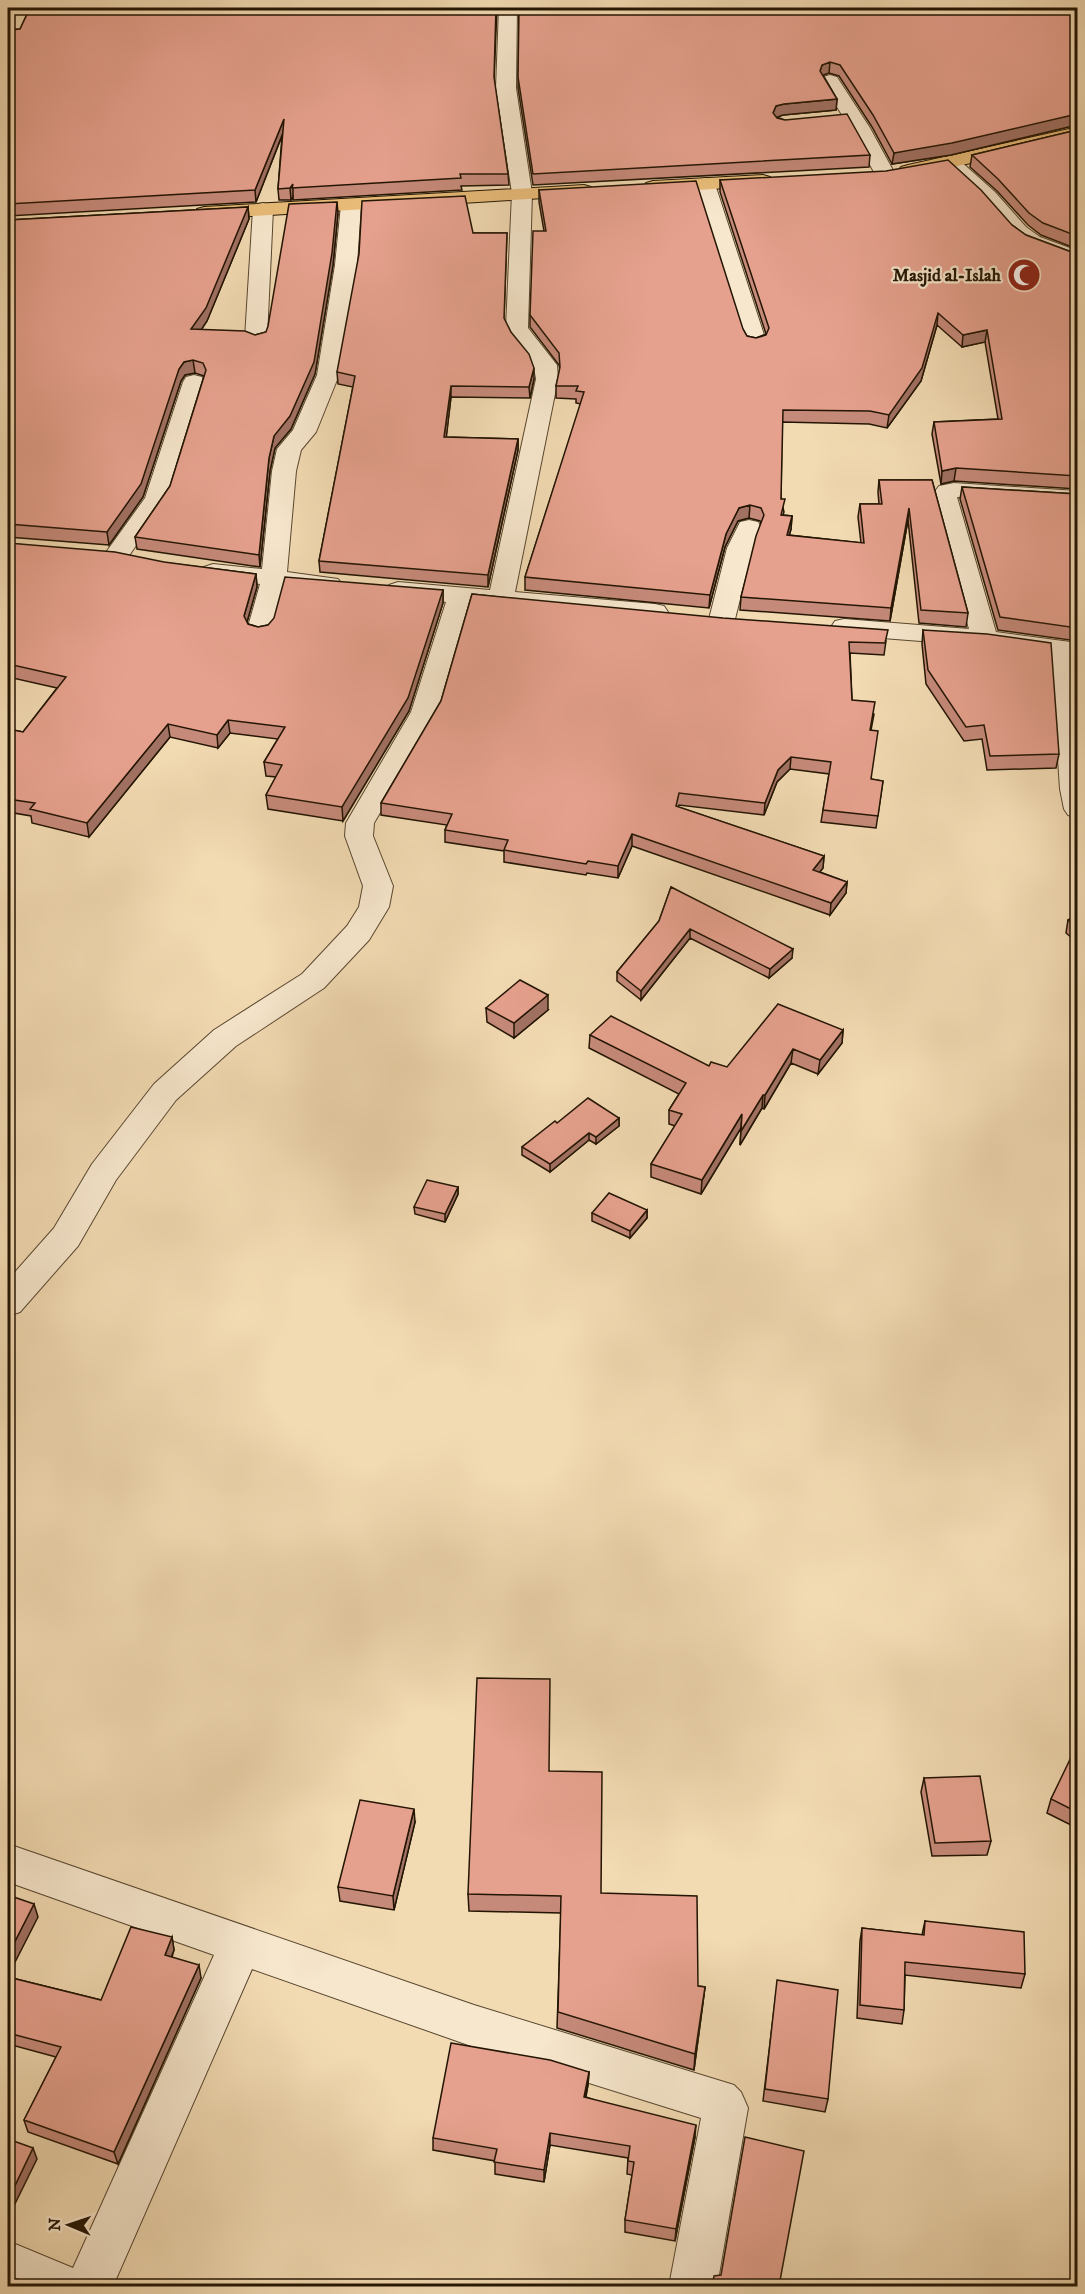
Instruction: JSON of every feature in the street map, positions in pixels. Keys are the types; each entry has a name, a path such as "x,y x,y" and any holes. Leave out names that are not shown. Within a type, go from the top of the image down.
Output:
{"highway":[{"path":"860,176 951,163 1077,133"},
{"path":"634,188 786,180"},
{"path":"182,214 600,190"}],"street":[{"path":"501,598 547,379 546,365 519,334 517,327 522,193 506,88 508,8"},
{"path":"830,81 885,174"},
{"path":"829,119 853,117"},
{"path":"951,163 988,196 1019,231 1033,241 1077,259"},
{"path":"705,184 755,341"},
{"path":"260,630 274,579 284,471 289,449 304,432 328,375 346,266 351,205"},
{"path":"256,338 263,209"},
{"path":"117,555 157,498 194,382"},
{"path":"985,638 944,495 954,490 1077,498"},
{"path":"187,568 274,579 710,618 749,526"},
{"path":"91,554 117,555 146,561"},
{"path":"8,1303 66,1237 104,1172 165,1092 225,1038 313,981 358,933 374,907 378,886 359,836 360,823 425,712 461,595"},
{"path":"825,626 985,638 1071,650 1074,789 1077,809"},
{"path":"8,1863 474,2026 722,2104 725,2108 724,2118 693,2286"},
{"path":"89,2286 240,1945"},
{"path":"8,2265 59,2286"}],"building":[{"path":"30,8 496,8 494,77 508,174 460,174 461,178 292,188 293,184 290,188 278,189 284,119 255,190 8,204 8,30 20,29"},
{"path":"519,8 1077,9 1077,114 952,143 894,153 873,115 840,65 830,62 822,65 820,71 837,99 784,104 776,106 773,113 777,118 785,120 847,114 870,155 533,174 518,77"},
{"path":"1077,130 1077,236 1043,223 1029,213 972,155"},
{"path":"948,160 981,190 1012,225 1026,235 1077,254 1077,476 956,468 942,471 934,422 1002,419 987,330 963,335 938,313 922,368 889,415 870,411 783,410 781,499 785,499 781,515 792,516 787,535 864,543 860,504 882,504 879,480 932,480 968,613 921,610 909,508 891,608 741,597 756,536 764,515 761,508 750,505 739,508 726,534 710,595 525,577 584,392 576,391 578,386 556,386 560,367 559,353 530,315 533,231 546,231 539,190 696,181 743,329 747,336 756,338 766,335 769,328 720,180 886,171"},
{"path":"465,196 473,233 507,233 504,318 511,332 529,354 534,368 529,387 451,386 444,437 518,439 488,575 319,561 355,376 337,372 359,254 362,201"},
{"path":"337,202 332,253 314,362 290,416 274,436 269,458 259,555 135,537 170,486 206,370 203,363 193,360 184,362 179,369 141,484 107,532 8,524 8,220 248,207 206,308 191,329 245,331 255,335 266,332 268,326 289,204"},
{"path":"962,487 1077,494 1077,628 1000,617"},
{"path":"8,543 115,552 164,562 256,574 244,616 248,624 258,627 268,625 274,618 285,577 443,590 408,698 342,807 266,795 282,765 264,762 285,727 228,720 217,735 168,724 87,823 30,809 35,803 8,799 8,729 23,732 66,677 8,664"},
{"path":"472,594 723,618 888,630 885,643 849,642 852,700 875,702 870,730 878,731 871,779 883,781 878,816 823,810 831,762 791,757 778,770 765,803 679,793 676,806 824,856 813,870 847,882 831,903 632,834 618,866 588,861 586,864 504,850 508,840 445,830 452,814 381,803 441,701"},
{"path":"923,630 987,634 1051,643 1059,754 990,756 984,725 966,727 928,670"},
{"path":"671,887 793,949 770,969 690,929 641,991 617,972 659,921"},
{"path":"1077,915 1077,927 1068,920"},
{"path":"520,980 548,995 514,1023 486,1008"},
{"path":"778,1004 843,1030 820,1060 793,1049 741,1131 742,1114 702,1180 651,1164 682,1114 669,1110 686,1083 590,1035 611,1016 709,1066 711,1062 727,1067"},
{"path":"588,1098 619,1118 596,1137 589,1133 550,1164 522,1147 555,1121 557,1123"},
{"path":"427,1180 458,1187 445,1214 414,1207"},
{"path":"609,1193 647,1210 630,1231 592,1213"},
{"path":"477,1678 550,1679 549,1771 602,1772 601,1893 697,1896 698,1986 705,1987 695,2054 558,2012 561,1896 468,1894"},
{"path":"1075,1749 1077,1750 1077,1812 1051,1799"},
{"path":"980,1776 991,1841 935,1843 924,1778"},
{"path":"360,1800 414,1809 393,1896 338,1887"},
{"path":"8,1895 34,1904 8,1955"},
{"path":"925,1921 1024,1932 1025,1974 905,1962 904,2010 860,2005 862,1928 924,1935"},
{"path":"131,1927 172,1937 165,1955 199,1965 114,2152 24,2120 61,2047 8,2033 8,1977 101,2000"},
{"path":"777,1980 838,1990 828,2099 765,2089"},
{"path":"451,2043 550,2060 589,2072 584,2097 696,2125 676,2229 625,2220 634,2162 628,2161 630,2146 550,2133 544,2170 494,2162 497,2149 433,2138"},
{"path":"745,2137 804,2151 779,2286 712,2286 714,2276 721,2275"},
{"path":"8,2139 33,2148 8,2200"},
{"path":"8,2277 24,2281 22,2286 8,2286"}],"place":[{"name":"Masjid al-Islah","path":"1024,275"}]}
